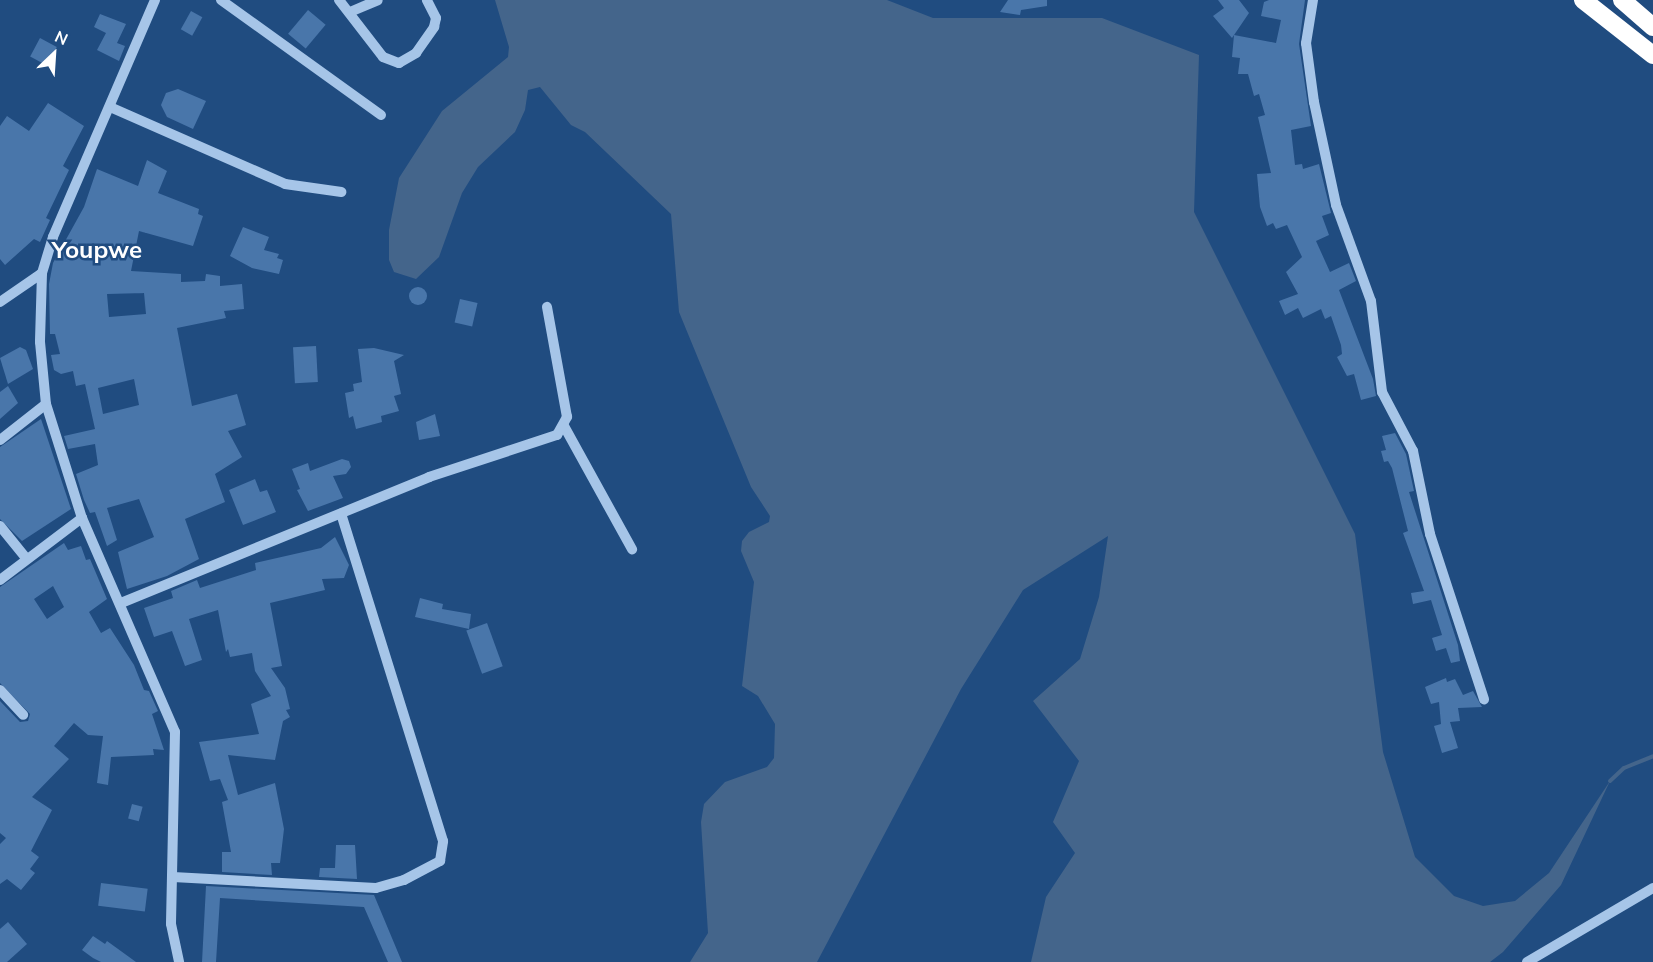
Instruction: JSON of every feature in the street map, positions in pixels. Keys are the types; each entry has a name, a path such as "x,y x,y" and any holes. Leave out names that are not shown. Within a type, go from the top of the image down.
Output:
{"highway":[{"path":"1583,0 1653,55"},
{"path":"1622,0 1653,27"}],"street":[{"path":"155,0 53,237 42,273 40,342 46,404 82,519 122,603 175,732 171,924 179,962"},
{"path":"220,0 381,115"},
{"path":"339,0 383,57 399,63 416,52 434,27 436,18 426,0"},
{"path":"350,12 378,0"},
{"path":"1313,0 1306,43 1314,102 1336,205 1371,301 1382,392 1413,451 1430,534 1484,699"},
{"path":"110,107 285,184 341,192"},
{"path":"0,302 42,273"},
{"path":"122,603 429,477 557,435 567,417 547,308"},
{"path":"0,440 46,404"},
{"path":"564,426 632,549"},
{"path":"173,878 376,888 404,880 440,861 443,841 341,513"},
{"path":"0,580 26,558 82,519"},
{"path":"0,526 26,558"},
{"path":"0,690 23,715"},
{"path":"1527,962 1653,888"}],"water":[{"path":"495,0 887,0 933,18 1102,18 1199,55 1194,212 1355,534 1383,752 1415,857 1454,896 1483,906 1515,901 1549,873 1610,781 1561,885 1503,952 1490,962 1031,962 1046,897 1075,853 1053,822 1079,761 1033,701 1080,659 1099,597 1108,536 1023,590 961,689 817,962 690,962 708,933 701,822 704,804 725,782 767,767 774,758 775,724 758,696 742,686 754,582 741,551 742,541 749,532 769,522 770,516 751,487 679,312 671,214 585,132 571,125 540,87 528,90 525,110 515,132 478,167 462,193 439,257 416,279 394,272 389,260 389,230 399,178 442,111 508,57 509,47"}],"building":[{"path":"1008,0 1047,0 1047,6 1021,10 1020,15 1000,12"},
{"path":"1218,0 1239,0 1249,13 1232,38 1213,16 1224,8"},
{"path":"1305,0 1299,44 1311,126 1291,130 1295,165 1302,164 1303,169 1319,164 1331,213 1322,216 1329,235 1316,241 1330,272 1349,263 1356,281 1339,290 1373,379 1376,396 1361,400 1354,374 1347,376 1337,357 1342,354 1341,345 1331,316 1325,319 1321,309 1303,318 1298,308 1285,315 1279,301 1298,294 1286,272 1302,257 1287,225 1276,229 1273,223 1267,226 1260,207 1257,174 1271,173 1258,117 1265,115 1259,94 1254,96 1248,74 1238,74 1240,58 1232,57 1234,35 1276,43 1281,20 1261,16 1264,2"},
{"path":"308,10 326,25 306,49 288,34"},
{"path":"191,11 202,17 192,36 181,29"},
{"path":"100,14 126,24 117,43 125,46 119,61 97,50 106,33 94,27"},
{"path":"40,38 57,47 47,65 30,57"},
{"path":"178,89 206,101 193,129 167,117 161,105 166,93"},
{"path":"48,103 84,126 63,166 69,170 46,218 50,220 40,242 34,239 5,265 0,259 0,126 7,116 29,131"},
{"path":"147,160 167,171 158,193 199,209 198,214 203,216 193,246 139,231 131,271 181,274 181,282 205,281 206,274 220,276 220,286 242,284 244,309 224,311 226,318 177,328 192,406 237,394 246,425 228,431 242,457 215,474 225,502 185,519 199,559 167,576 127,589 118,552 154,537 139,499 107,508 117,540 107,546 95,512 90,513 84,500 76,474 98,465 95,444 68,449 64,436 95,429 85,384 76,386 73,371 61,374 54,370 51,355 60,354 55,334 50,334 49,284 53,263 84,207 97,169 138,186","holes":["144,293 146,314 109,317 107,294","134,379 139,405 103,414 98,388"]},
{"path":"243,227 269,237 264,250 279,254 277,258 283,260 279,274 252,268 230,256"},
{"path":"414,287 422,287 427,292 425,303 414,305 409,300 409,292"},
{"path":"460,299 478,303 472,326 455,322"},
{"path":"316,346 318,382 295,383 293,347"},
{"path":"20,347 26,350 33,369 8,384 0,358"},
{"path":"374,348 404,355 394,361 401,394 394,396 399,411 381,416 382,422 356,429 353,416 349,418 345,393 354,391 353,384 362,382 358,349"},
{"path":"8,386 18,403 0,419 0,392"},
{"path":"435,414 440,436 419,440 416,422"},
{"path":"41,419 71,509 22,541 0,519 0,447"},
{"path":"1395,433 1406,454 1414,491 1409,492 1458,645 1460,661 1451,663 1446,648 1436,651 1432,638 1442,635 1431,600 1413,604 1411,593 1424,591 1403,533 1408,531 1392,468 1388,461 1384,462 1381,451 1386,450 1382,436"},
{"path":"342,459 349,461 351,467 346,474 333,476 343,498 308,511 297,490 300,489 292,469 308,463 310,471"},
{"path":"255,479 260,492 267,490 276,512 243,525 229,490"},
{"path":"335,537 349,565 344,578 322,579 325,590 270,603 282,666 271,668 285,688 290,709 286,710 290,717 283,721 275,760 228,755 238,795 275,783 284,829 280,863 271,863 272,875 222,872 222,852 231,852 222,802 228,800 220,779 210,781 199,742 259,734 251,704 271,696 255,671 252,653 230,657 228,649 226,652 218,610 189,619 202,660 185,666 172,631 154,637 144,608 173,598 171,591 197,580 200,588 256,570 255,563 321,548"},
{"path":"64,543 68,550 81,546 86,560 90,559 107,599 89,612 101,633 110,628 134,665 144,690 149,691 158,711 152,714 164,750 153,749 154,755 111,757 108,785 97,783 103,736 88,735 74,723 54,746 69,759 32,797 52,810 31,851 39,857 30,869 35,873 21,890 7,879 0,884 0,844 6,838 0,833 0,701 20,722 28,721 30,714 0,683 0,587","holes":["53,586 64,607 47,619 34,599"]},
{"path":"420,598 443,604 442,609 471,614 469,629 415,617"},
{"path":"487,623 503,666 482,674 466,631"},
{"path":"1446,678 1447,682 1455,679 1463,695 1473,691 1482,707 1458,708 1460,721 1450,722 1458,748 1442,753 1434,726 1441,724 1439,702 1431,704 1425,687"},
{"path":"132,804 143,807 139,821 128,818"},
{"path":"336,845 355,845 357,879 319,877 320,868 335,868"},
{"path":"101,883 148,889 145,912 98,906"},
{"path":"206,886 374,895 402,962 388,962 364,907 220,898 216,962 202,962"},
{"path":"8,922 27,944 7,962 0,962 0,929"},
{"path":"93,936 105,944 107,941 136,962 101,962 93,958 82,950"}],"waterway":[{"path":"1610,781 1624,768 1653,756"}],"district":[{"name":"Youpwe","path":"97,250"}]}
